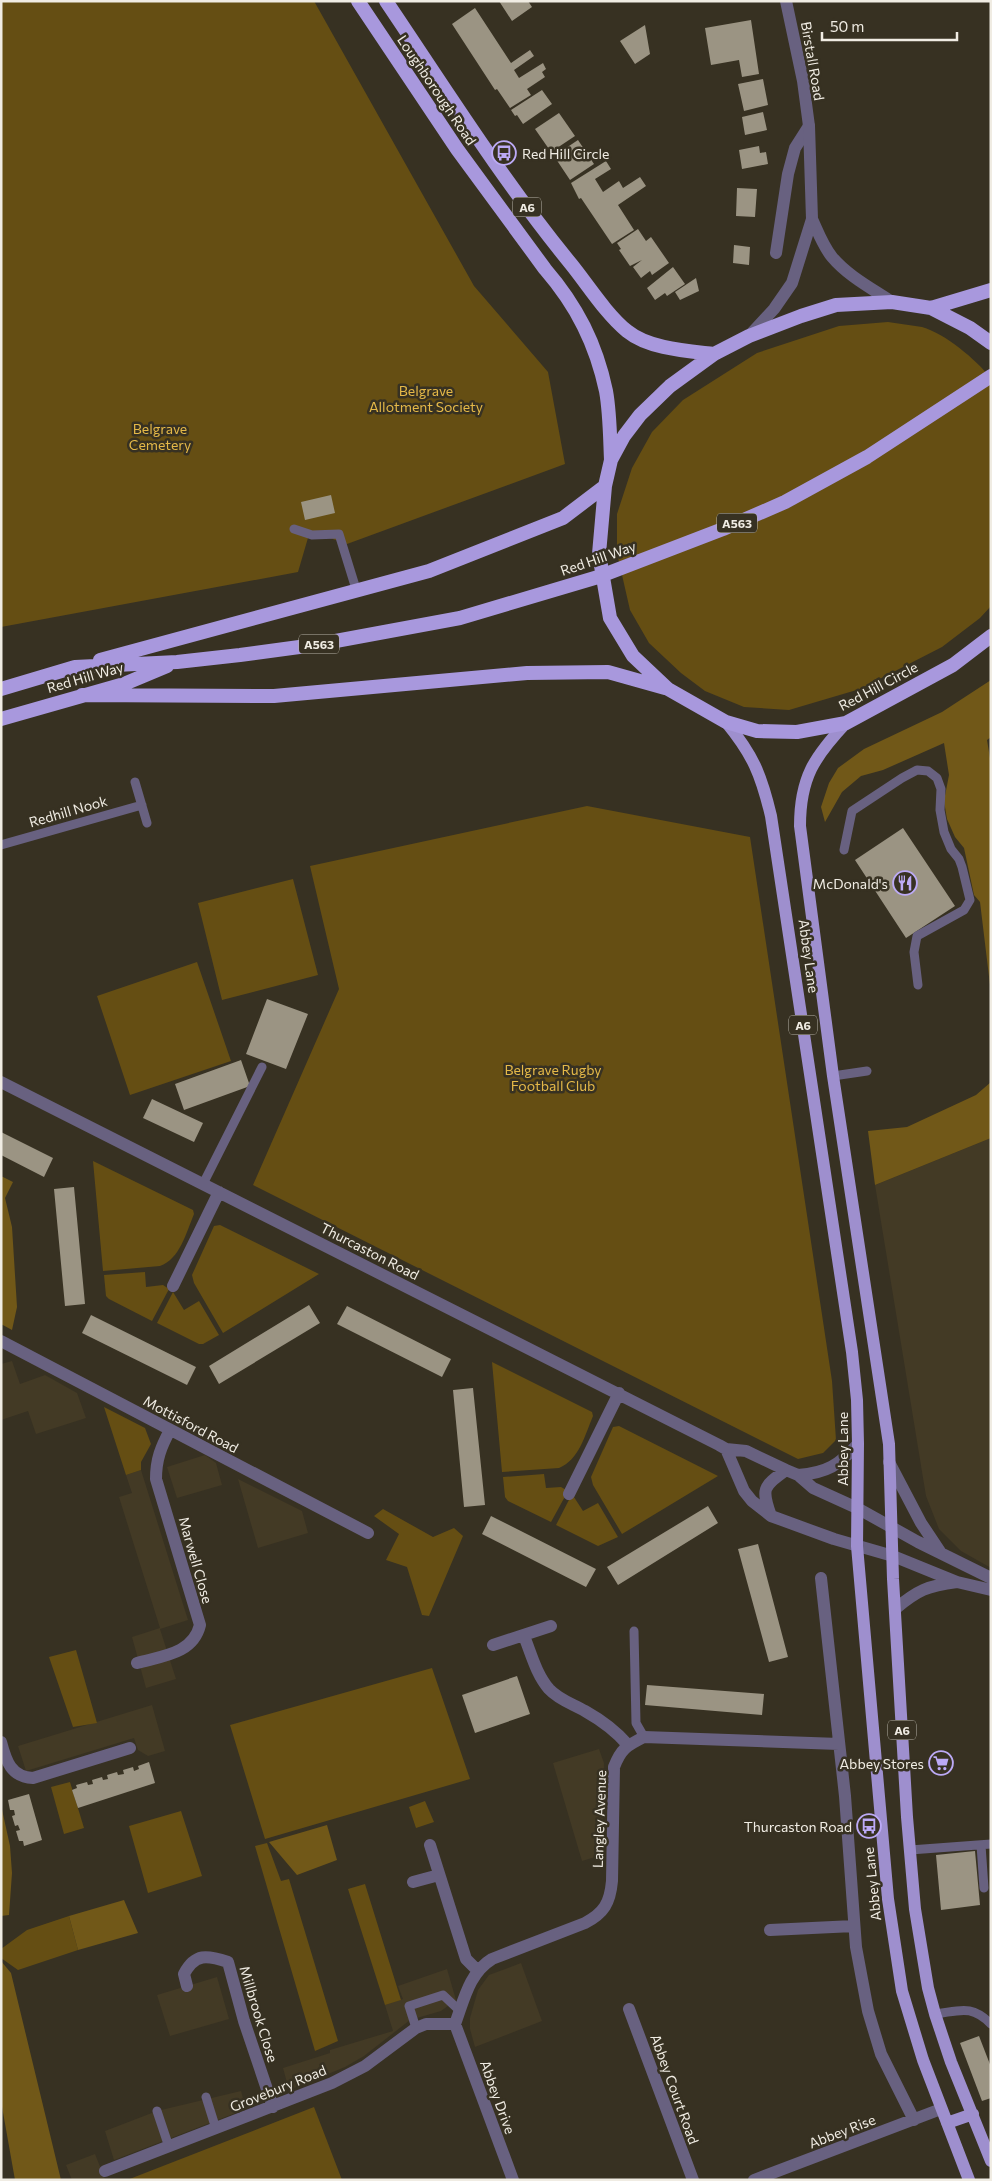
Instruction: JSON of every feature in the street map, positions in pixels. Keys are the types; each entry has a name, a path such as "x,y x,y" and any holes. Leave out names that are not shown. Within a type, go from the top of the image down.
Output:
{"highway":[{"name":"Loughborough Road","path":"358,1 456,149 559,286 588,332 606,392 612,460"},
{"name":"Loughborough Road","path":"386,1 508,181 550,238 614,317 632,334 659,345 714,354"},
{"path":"931,308 991,290"},
{"name":"Red Hill Circle","path":"991,343 970,328 931,308 892,302 836,305 749,336 714,354 670,386 653,401 624,436 612,460 605,486 599,554 610,618 633,656 668,689 726,722 757,731 797,732 846,723 953,664 991,636"},
{"name":"Red Hill Way","path":"1,689 75,667 177,662 314,645 460,618 598,577 723,529 785,502 867,457 991,376"},
{"path":"75,667 356,589 429,571 563,518 605,486"},
{"name":"Red Hill Way","path":"1,719 124,684 177,662"},
{"path":"82,695 274,696 527,673 608,672 668,689"}],"main road":[{"name":"Abbey Lane","path":"726,722 757,767 772,816 852,1352 857,1400 857,1546 889,1909 902,1991 941,2109 969,2180"},
{"name":"Abbey Lane","path":"846,723 816,759 804,784 800,801 800,826 833,1076 889,1444 895,1609 915,1909 928,1988 935,2014 951,2062 991,2161"},
{"path":"947,2123 973,2114"}],"street":[{"name":"Birstall Road","path":"749,336 774,309 792,283 812,219 809,126 803,82 786,1"},
{"path":"776,253 788,174 795,148 809,126"},
{"name":"Birstall Road","path":"812,219 823,243 840,265 852,276 892,302"},
{"path":"778,233 792,235"},
{"name":"Thurcaston Road","path":"1,1082 620,1393 726,1449 746,1451 792,1472 813,1488 857,1508 943,1555 991,1578"},
{"path":"173,1286 219,1192"},
{"name":"Mottisford Road","path":"1,1341 368,1533"},
{"path":"569,1494 620,1393"},
{"name":"Marwell Close","path":"138,1663 183,1650 197,1636 200,1625 156,1479 158,1453 170,1430"},
{"path":"770,1516 764,1496 768,1482 792,1472 816,1474 832,1468 858,1444"},
{"path":"726,1449 744,1491 752,1501 770,1516 794,1526 893,1556 957,1582 991,1590"},
{"name":"Thurcaston Road","path":"889,1462 921,1523 943,1555"},
{"path":"821,1578 845,1796 856,1947 868,2011 881,2054 914,2120"},
{"path":"895,1609 915,1592 936,1585 957,1582"},
{"path":"493,1646 551,1626"},
{"path":"524,1636 541,1677 549,1689 559,1697 603,1722 619,1734 628,1745 644,1737 839,1744"},
{"path":"1,1742 8,1765 14,1772 24,1778 33,1778 130,1748"},
{"name":"Langley Avenue","path":"478,1970 492,1959 585,1923 596,1917 606,1908 612,1881 614,1767 619,1754 628,1745"},
{"path":"430,1845 466,1959 478,1970 471,1982 455,2024"},
{"path":"413,1882 439,1875"},
{"path":"770,1930 854,1926"},
{"name":"Millbrook Close","path":"187,1986 184,1974 189,1965 199,1957 212,1957 228,1962 244,2021 273,2107"},
{"name":"Abbey Court Road","path":"629,2009 693,2180"},
{"name":"Grovebury Road","path":"105,2171 273,2107 351,2074 416,2028 426,2024 455,2024"},
{"name":"Abbey Drive","path":"455,2024 513,2180"},
{"name":"Abbey Rise","path":"754,2180 941,2109"}],"lane":[{"path":"294,529 312,535 339,534 356,589"},
{"path":"844,850 852,811 917,770 928,771 937,778 941,788 940,810 944,832 951,849 959,859 970,900 964,910 917,936 914,952 918,985"},
{"path":"135,782 147,823"},
{"name":"Redhill Nook","path":"1,845 142,805"},
{"path":"203,1184 262,1067"},
{"path":"833,1076 867,1070"},
{"path":"634,1630 636,1723 644,1737"},
{"path":"910,1850 986,1844 984,1888"},
{"path":"416,2028 409,2006 443,1995 460,2011"},
{"path":"935,2014 972,2010 991,2024"},
{"path":"206,2097 216,2129"},
{"path":"157,2111 169,2147"}],"shaded area":[{"path":"991,680 991,737 987,740 991,764 991,993 980,902 974,895 964,848 955,837 947,819 944,801 949,775 944,743 883,770 861,776 842,792 825,822 821,807 829,783 838,768 864,749 942,712"},
{"path":"991,1082 991,1138 875,1185 868,1131 907,1127 976,1095"},
{"path":"991,1138 991,1568 961,1551 939,1529 926,1496 875,1185"},
{"path":"1,1176 13,1182 5,1198 12,1227 17,1307 12,1330 1,1324"},
{"path":"12,1361 20,1384 45,1375 77,1393 86,1418 36,1434 28,1411 1,1420 1,1364"},
{"path":"205,1455 216,1463 222,1485 177,1498 167,1467"},
{"path":"141,1470 188,1620 160,1629 176,1679 146,1688 132,1637 160,1628 119,1497 132,1493 126,1475"},
{"path":"238,1479 302,1511 308,1533 258,1548"},
{"path":"152,1705 165,1751 148,1756 138,1750 134,1738 26,1771 18,1746"},
{"path":"599,1749 604,1763 602,1855 582,1861 553,1763"},
{"path":"1,1805 10,1846 12,1873 9,1915 1,1916"},
{"path":"327,1825 337,1860 297,1875 269,1842"},
{"path":"124,1900 138,1933 78,1950 69,1916"},
{"path":"1,1961 11,1973 61,2180 15,2180 1,2101"},
{"path":"521,1963 542,2021 475,2047 470,2029 470,2018 478,1990 489,1975"},
{"path":"447,1969 456,2000 441,2011 410,2020 364,2056 345,2067 289,2090 283,2068 330,2053 330,2050 393,2031 385,2005 403,1999 398,1986"},
{"path":"217,1977 229,2019 170,2036 157,1995"},
{"path":"241,2091 246,2109 114,2160 105,2131 157,2111"},
{"path":"95,2154 105,2179 72,2180 66,2165"}],"green space":[{"path":"1,1 314,1 474,286 548,372 565,464 347,544 310,531 298,572 1,627"},
{"path":"888,322 922,327 941,335 968,355 991,378 991,606 980,618 942,647 860,689 789,710 744,707 705,691 681,673 649,643 630,610 617,553 617,514 632,468 652,432 683,400 757,353 839,326"},
{"name":"Belgrave Rugby Football Club","path":"587,806 750,837 832,1381 836,1440 823,1453 798,1459 253,1185 339,989 310,866"},
{"path":"293,879 318,975 222,1000 198,903"},
{"path":"197,962 231,1061 130,1095 97,996"},
{"path":"93,1161 193,1210 194,1214 182,1244 173,1258 167,1263 160,1266 103,1271"},
{"path":"220,1225 319,1274 223,1333 194,1283 192,1275 214,1226"},
{"path":"145,1272 146,1287 163,1285 169,1289 152,1321 106,1296 104,1275"},
{"path":"173,1292 184,1310 199,1301 219,1335 203,1344 199,1344 157,1323"},
{"path":"492,1362 592,1412 593,1416 584,1439 572,1459 566,1464 559,1468 502,1472"},
{"path":"104,1407 145,1428 151,1444 141,1462 141,1470 126,1475"},
{"path":"619,1426 718,1476 622,1534 593,1485 591,1477 613,1427"},
{"path":"544,1474 546,1488 561,1487 568,1491 551,1522 508,1501 505,1497 503,1477"},
{"path":"572,1494 583,1511 598,1503 618,1537 598,1546 556,1525"},
{"path":"383,1509 433,1537 454,1528 463,1536 429,1616 422,1615 407,1567 386,1560 399,1534 374,1516"},
{"path":"76,1650 97,1723 73,1727 49,1657"},
{"path":"432,1668 470,1779 265,1839 230,1725"},
{"path":"70,1782 84,1828 64,1834 51,1787"},
{"path":"425,1801 434,1822 416,1828 409,1807"},
{"path":"181,1811 202,1876 148,1893 129,1826"},
{"path":"267,1843 281,1881 289,1879 338,2041 315,2051 255,1846"},
{"path":"365,1884 401,2000 385,2005 348,1889"},
{"path":"69,1916 78,1950 18,1970 1,1958 1,1949 27,1930"},
{"path":"314,2107 342,2180 127,2180"}],"building":[{"path":"499,1 528,1 532,7 512,21"},
{"path":"475,8 511,63 530,50 534,56 514,70 519,78 543,63 546,69 542,72 545,77 527,89 531,95 510,108 497,89 495,90 452,24"},
{"path":"751,20 759,74 742,77 739,60 711,65 705,28"},
{"path":"645,25 650,54 635,64 620,41"},
{"path":"763,79 768,105 744,111 738,84"},
{"path":"542,90 552,104 523,124 511,110"},
{"path":"763,112 767,130 745,135 742,117"},
{"path":"559,113 575,136 551,152 535,129"},
{"path":"578,140 594,164 570,180 554,156"},
{"path":"759,146 760,153 766,152 768,164 742,169 739,150"},
{"path":"606,161 611,169 595,179 603,192 619,181 623,188 640,177 646,186 618,205 634,230 612,244 581,198 579,199 571,183"},
{"path":"737,188 757,189 755,217 736,216"},
{"path":"638,229 646,241 651,237 669,263 652,275 650,271 641,278 633,267 642,260 630,266 619,250 621,249 617,243"},
{"path":"734,245 750,247 749,265 733,263"},
{"path":"673,267 685,284 667,296 665,293 655,300 647,288"},
{"path":"696,278 699,291 680,300 675,292"},
{"path":"331,495 335,513 305,520 301,502"},
{"name":"McDonald's","path":"903,828 955,906 906,938 855,860"},
{"path":"267,999 308,1014 286,1069 246,1054"},
{"path":"241,1060 250,1086 184,1110 175,1084"},
{"path":"152,1099 203,1123 194,1142 143,1118"},
{"path":"1,1132 53,1158 44,1177 1,1155"},
{"path":"74,1187 85,1304 65,1306 54,1189"},
{"path":"309,1305 320,1323 219,1384 209,1366"},
{"path":"347,1306 451,1359 442,1377 337,1324"},
{"path":"91,1315 196,1367 187,1385 82,1333"},
{"path":"473,1388 485,1505 464,1507 453,1390"},
{"path":"708,1506 718,1523 618,1585 607,1567"},
{"path":"491,1516 596,1569 586,1587 482,1534"},
{"path":"758,1544 788,1657 769,1662 738,1549"},
{"path":"517,1676 530,1714 475,1733 462,1695"},
{"path":"647,1685 764,1694 762,1715 645,1705"},
{"path":"149,1762 155,1783 78,1808 72,1790 77,1788 76,1785 87,1782 88,1785 93,1784 92,1780 102,1777 103,1780 108,1779 107,1775 117,1772 118,1775 124,1774 123,1770 133,1767 134,1771 139,1769 138,1766"},
{"path":"29,1794 42,1840 24,1846 23,1841 19,1841 16,1831 20,1830 18,1825 15,1826 12,1816 15,1815 14,1810 10,1810 8,1800"},
{"path":"975,1851 980,1905 941,1910 936,1855"},
{"path":"979,2036 991,2067 991,2098 982,2101 960,2043"}],"place":[{"name":"Red Hill Circle","path":"504,153"},
{"name":"McDonald's","path":"905,883"},
{"name":"Abbey Stores","path":"941,1763"},
{"name":"Thurcaston Road","path":"869,1826"}],"park label":[{"name":"Belgrave Allotment Society","path":"426,398"},
{"name":"Belgrave Cemetery","path":"160,436"}]}
